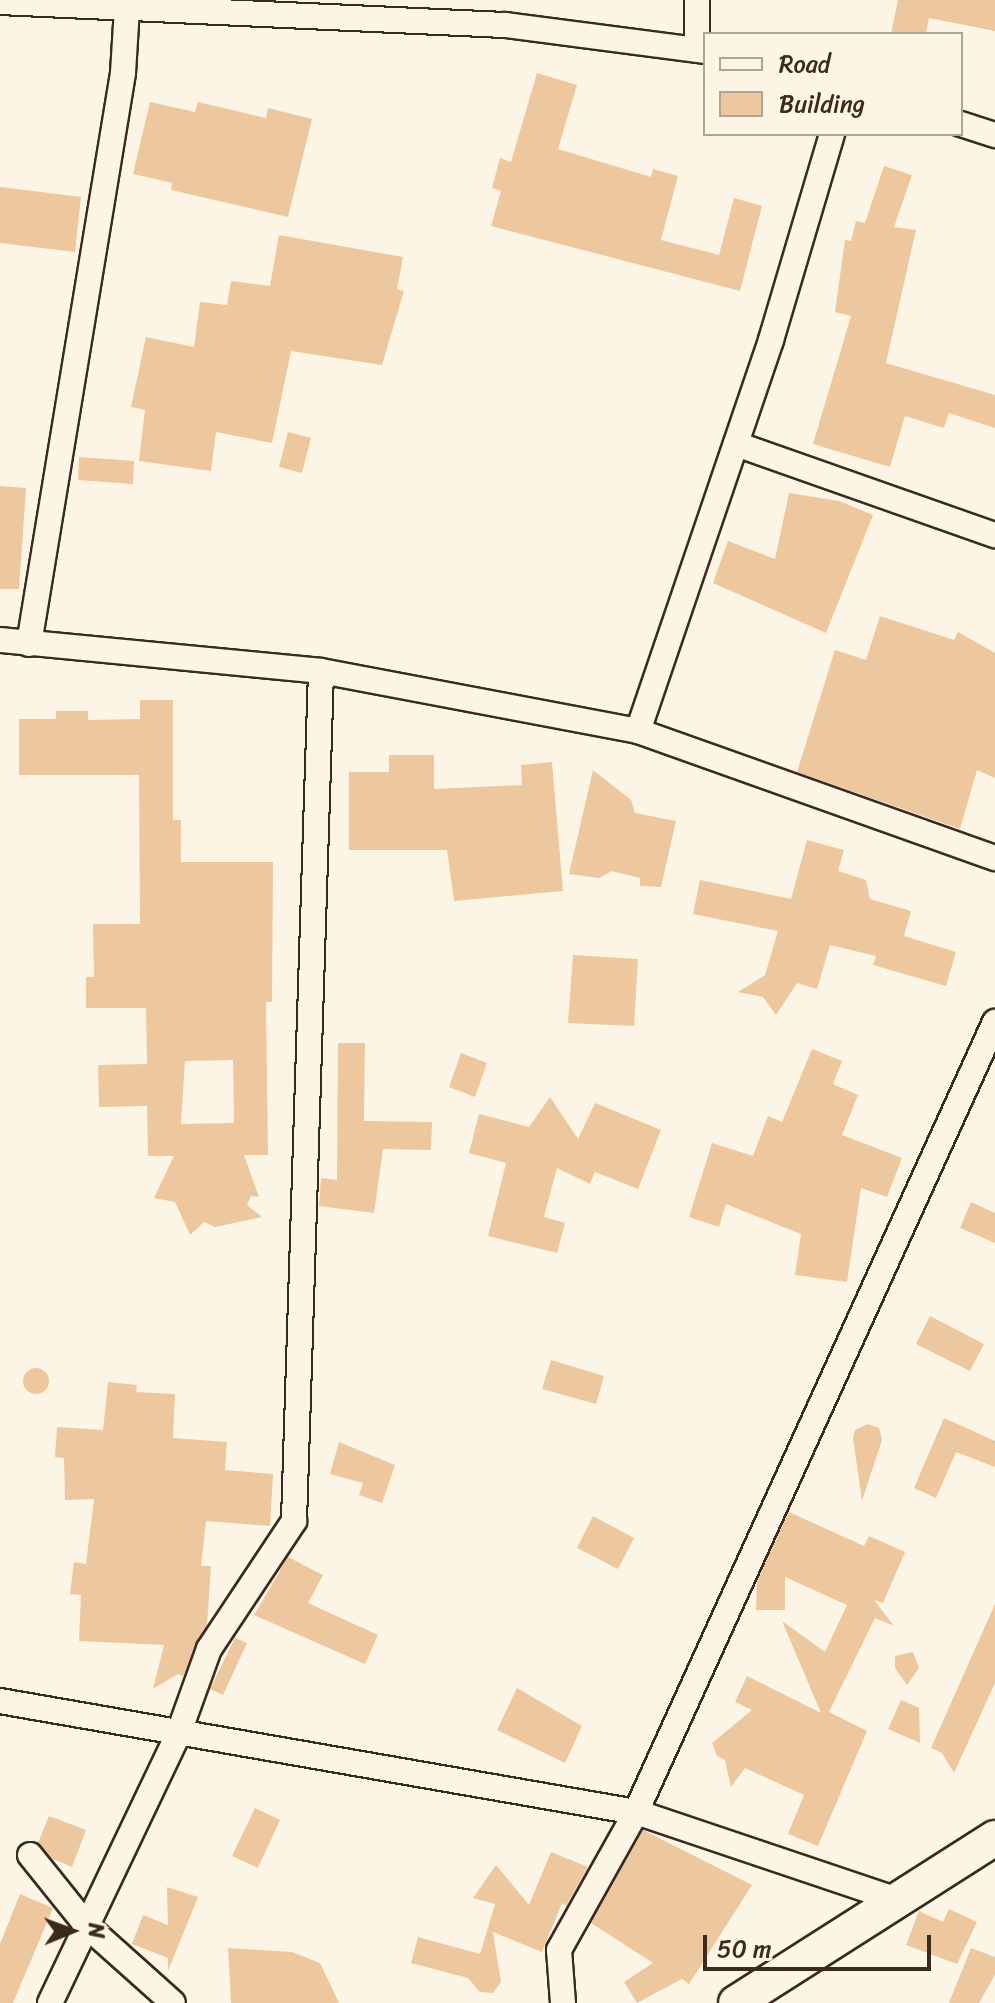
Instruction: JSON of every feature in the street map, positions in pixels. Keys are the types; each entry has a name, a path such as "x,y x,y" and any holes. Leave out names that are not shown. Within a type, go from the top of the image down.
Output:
{"street":[{"path":"0,2 127,8 218,5 505,25 701,50 697,0"},
{"path":"29,644 123,73 127,8"},
{"path":"963,125 995,135"},
{"path":"638,731 736,444 831,136"},
{"path":"736,444 995,535"},
{"path":"0,640 321,671 638,731 995,858"},
{"path":"50,2003 178,1735 209,1649 294,1521 321,671"},
{"path":"563,2003 559,1950 636,1812 995,1022"},
{"path":"0,1701 178,1735 636,1812 898,1900"},
{"path":"736,2003 995,1838"},
{"path":"30,1855 87,1926 173,2003"}],"building":[{"path":"898,0 995,0 995,31 929,18 926,32 891,32"},
{"path":"537,73 577,85 558,149 651,177 653,169 678,176 661,240 719,255 734,198 762,206 740,291 491,226 501,191 492,188 500,158 511,162"},
{"path":"150,102 195,112 198,102 266,118 268,108 312,119 288,217 171,190 172,183 133,174"},
{"path":"884,166 912,175 894,227 916,230 886,363 995,395 995,428 949,413 944,428 905,416 890,467 813,444 851,316 835,312 845,240 851,241 856,221 865,223"},
{"path":"0,187 81,197 75,252 0,243"},
{"path":"279,235 403,257 397,289 404,291 382,365 291,351 272,443 216,432 211,471 139,461 145,410 131,407 146,337 194,347 200,302 227,305 231,281 270,286"},
{"path":"288,432 311,438 302,473 279,467"},
{"path":"79,457 134,461 133,484 78,480"},
{"path":"0,486 26,488 19,589 0,589"},
{"path":"789,493 839,501 873,515 826,633 713,583 728,541 775,559"},
{"path":"880,616 954,640 958,632 995,653 995,778 977,770 960,829 797,772 835,650 866,660"},
{"path":"140,700 173,700 173,820 181,820 181,862 273,862 272,1002 266,1002 268,1155 244,1155 259,1197 251,1196 247,1205 262,1217 215,1227 204,1222 190,1235 175,1202 154,1198 174,1156 148,1156 147,1106 99,1107 98,1065 147,1064 146,1008 86,1008 86,977 94,977 93,924 140,924 139,775 19,775 19,719 56,719 56,711 88,711 88,720 140,719","holes":["233,1060 234,1123 181,1124 185,1061"]},
{"path":"389,755 434,755 434,789 522,785 521,765 552,762 563,891 454,901 447,850 349,850 349,772 389,772"},
{"path":"593,770 631,800 635,813 676,821 661,887 640,886 640,878 612,871 599,878 569,874"},
{"path":"807,840 844,850 838,871 866,880 870,899 911,911 904,936 956,952 946,986 873,965 876,956 830,945 817,989 797,983 776,1015 763,997 738,992 765,975 778,931 693,914 700,880 791,899"},
{"path":"573,955 638,959 634,1026 568,1023"},
{"path":"338,1043 365,1043 364,1121 432,1122 431,1150 383,1149 374,1213 319,1206 321,1178 337,1180"},
{"path":"812,1049 842,1061 833,1084 858,1095 842,1135 902,1158 887,1197 861,1188 847,1282 795,1275 801,1234 726,1204 719,1227 689,1217 712,1143 753,1156 768,1116 782,1122"},
{"path":"461,1053 487,1063 475,1097 449,1087"},
{"path":"550,1097 578,1139 595,1103 661,1130 638,1189 595,1172 590,1184 557,1168 544,1217 565,1223 557,1253 488,1236 506,1163 469,1153 479,1114 529,1127"},
{"path":"971,1202 995,1213 995,1243 960,1228"},
{"path":"930,1316 984,1344 970,1371 916,1344"},
{"path":"551,1360 604,1376 596,1404 542,1389"},
{"path":"36,1368 45,1372 49,1381 45,1390 36,1394 27,1390 23,1381 27,1372"},
{"path":"108,1382 137,1385 136,1392 175,1394 173,1438 227,1442 225,1470 273,1474 270,1526 206,1521 201,1566 211,1566 207,1625 183,1676 178,1674 153,1689 164,1645 79,1641 81,1595 70,1594 74,1562 86,1564 94,1499 65,1500 64,1458 55,1457 57,1427 103,1430"},
{"path":"944,1418 995,1441 995,1467 956,1452 936,1498 914,1488"},
{"path":"868,1424 879,1428 882,1440 862,1501 853,1438 855,1430"},
{"path":"339,1442 395,1465 382,1503 359,1495 363,1483 330,1474"},
{"path":"789,1512 864,1546 869,1536 905,1552 883,1603 874,1600 894,1626 875,1618 829,1712 867,1731 818,1846 788,1834 804,1795 745,1768 731,1787 725,1760 717,1756 712,1743 752,1710 735,1702 747,1676 821,1713 782,1621 825,1652 847,1605 785,1577 785,1610 756,1610 757,1582"},
{"path":"593,1516 634,1538 618,1569 577,1548"},
{"path":"288,1557 323,1575 308,1603 378,1635 365,1664 254,1615"},
{"path":"995,1604 995,1683 954,1773 942,1753 931,1748"},
{"path":"235,1638 247,1643 223,1695 210,1689"},
{"path":"913,1652 919,1668 907,1685 895,1668 895,1656"},
{"path":"517,1688 582,1726 565,1763 497,1730"},
{"path":"901,1700 919,1708 920,1743 888,1729"},
{"path":"255,1808 280,1820 258,1868 232,1856"},
{"path":"49,1816 86,1830 72,1867 53,1859 38,1843"},
{"path":"643,1830 752,1885 689,1984 682,1979 637,2003 624,1982 653,1963 591,1923"},
{"path":"551,1852 588,1867 566,1906 562,1903 542,1952 493,1932 501,1982 493,1993 480,1992 468,1978 411,1963 418,1937 480,1954 495,1904 473,1898 496,1865 529,1905"},
{"path":"167,1887 198,1897 168,1971 168,1958 132,1944 143,1915 168,1925"},
{"path":"20,1894 53,1908 13,2003 0,2003 0,1944"},
{"path":"949,1909 977,1922 957,1964 906,1945 919,1911 943,1922"},
{"path":"228,1948 292,1952 320,1963 339,2003 231,2003"},
{"path":"971,1948 995,1957 995,1975 979,2003 949,2003"}]}
